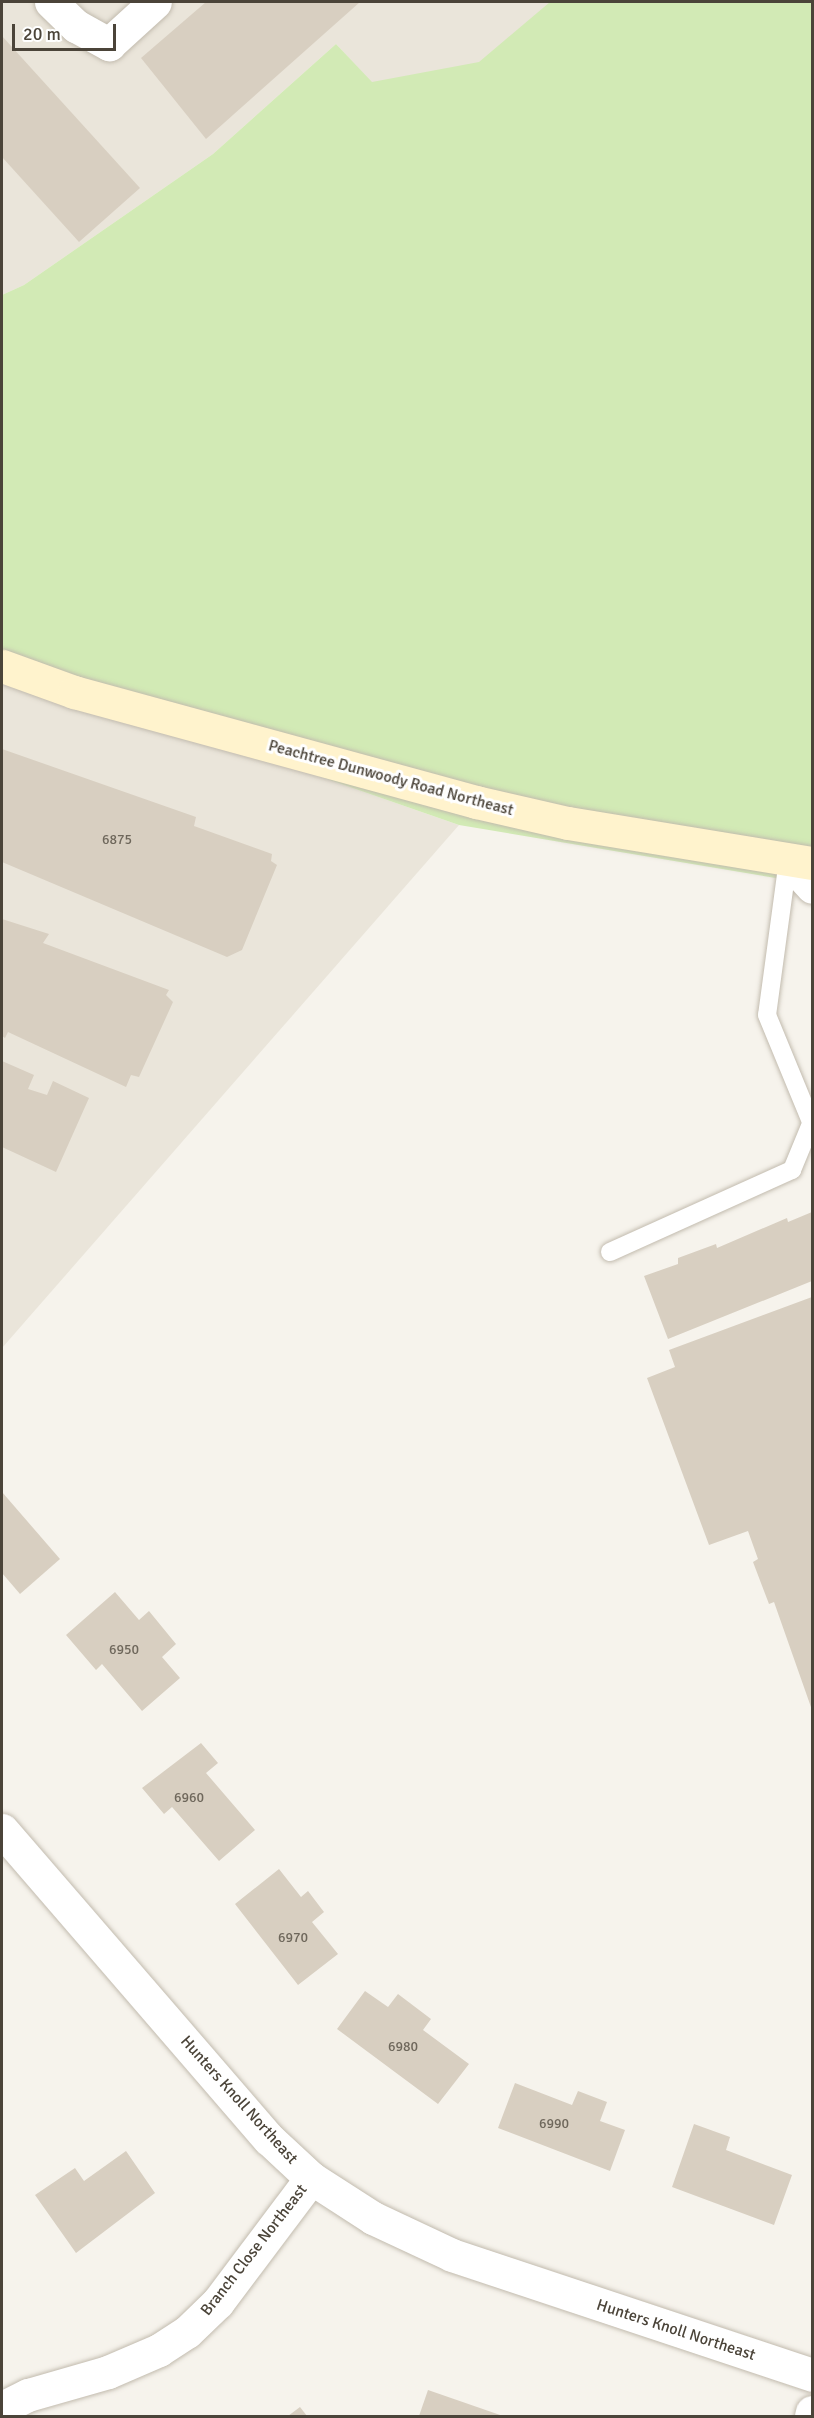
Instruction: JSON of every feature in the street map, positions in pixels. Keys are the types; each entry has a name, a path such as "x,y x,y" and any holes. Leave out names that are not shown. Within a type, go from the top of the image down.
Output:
{"street":[{"path":"51,2 76,26 109,44 155,2"},
{"name":"Peachtree Dunwoody Road Northeast","path":"2,666 74,692 476,802 568,823 800,862"},
{"path":"800,862 813,887"},
{"name":"Hunters Knoll Northeast","path":"2,1830 269,2139 311,2178 373,2218 452,2255 813,2375"},
{"name":"Branch Close Northeast","path":"2,2408 28,2395 108,2372 159,2350 187,2332 218,2302 311,2178"},
{"path":"811,2416 813,2412"}],"lane":[{"path":"610,1252 792,1170 812,1124 768,1015 800,862"}],"shaded area":[{"path":"2,2 609,2 445,162 336,44 213,154 24,285 2,295"},
{"path":"2,666 459,825 2,1348"}],"green space":[{"path":"550,2 812,2 812,884 459,825 2,666 2,295 24,285 213,154 336,44 372,82 479,62"}],"building":[{"path":"206,2 360,2 206,139 141,58"},
{"path":"2,36 140,188 79,242 2,157"},
{"path":"2,749 196,817 194,826 272,854 271,861 277,865 242,950 227,957 2,862"},
{"path":"2,919 49,934 43,943 169,990 166,995 173,1002 139,1077 131,1075 126,1087 8,1032 5,1038 2,1036"},
{"path":"2,1061 34,1075 28,1089 47,1095 53,1081 89,1098 56,1172 2,1147"},
{"path":"812,1212 812,1281 668,1339 644,1276 678,1264 678,1258 716,1244 717,1248 787,1218 788,1222"},
{"path":"812,1297 812,1710 774,1602 769,1604 753,1562 758,1559 748,1531 709,1545 647,1378 675,1367 669,1350"},
{"path":"2,1492 60,1559 20,1594 2,1573"},
{"path":"115,1592 139,1620 149,1611 176,1644 162,1657 180,1678 142,1711 102,1664 96,1670 66,1635"},
{"path":"201,1743 218,1763 206,1773 255,1830 219,1861 172,1807 164,1814 142,1788"},
{"path":"279,1869 301,1897 308,1891 324,1912 312,1922 338,1954 298,1985 235,1904"},
{"path":"365,1991 388,2007 398,1994 431,2019 423,2030 469,2064 438,2104 337,2029"},
{"path":"515,2083 572,2105 578,2091 607,2102 600,2121 625,2130 610,2171 498,2128"},
{"path":"694,2124 730,2137 726,2150 792,2175 774,2225 672,2187"},
{"path":"126,2151 155,2193 76,2253 35,2195 75,2168 84,2181"},
{"path":"428,2390 503,2416 419,2416"},
{"path":"300,2407 307,2416 288,2416"}]}
